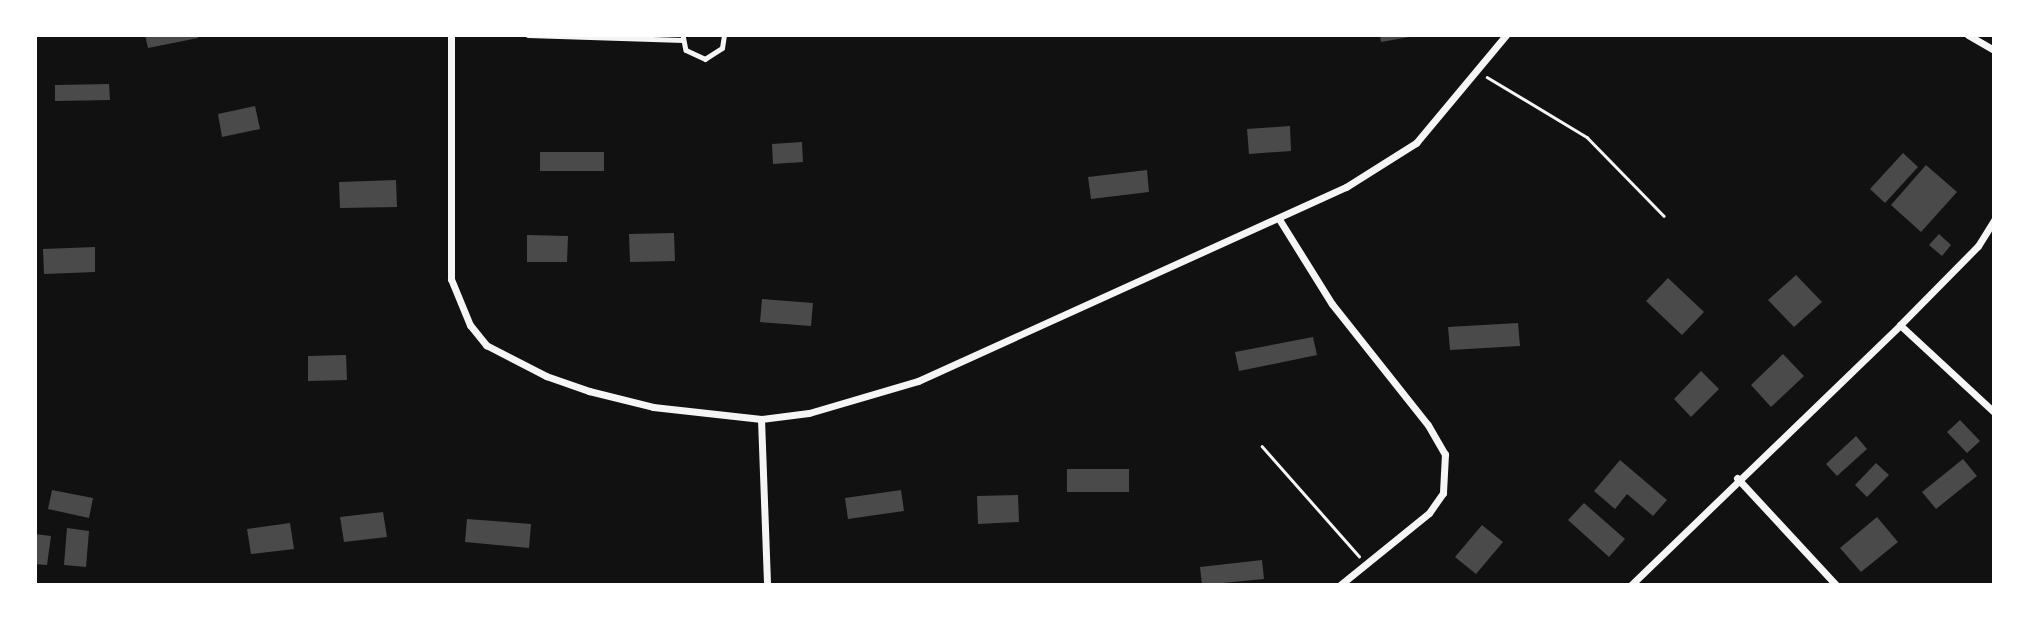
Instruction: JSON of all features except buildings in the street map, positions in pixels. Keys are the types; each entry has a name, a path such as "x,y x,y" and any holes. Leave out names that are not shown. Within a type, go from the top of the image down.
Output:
{"street":[{"path":"451,35 452,279 470,325 486,345 546,376 589,391 653,407 761,419 809,413 918,381 1279,219 1401,157 1506,35"},
{"path":"1968,35 1994,50"},
{"path":"1279,219 1332,304 1428,425 1445,454 1443,493 1400,541 1340,585"},
{"path":"1631,585 1737,478 1900,325 1978,246 1994,220"},
{"path":"1900,325 1994,412"},
{"path":"761,419 767,585"},
{"path":"1737,478 1836,585"}],"lane":[{"path":"528,35 683,38 686,50 705,58 722,48 724,35"}],"path":[{"path":"1476,72 1587,137 1664,216"},
{"path":"1262,446 1367,565"}]}
